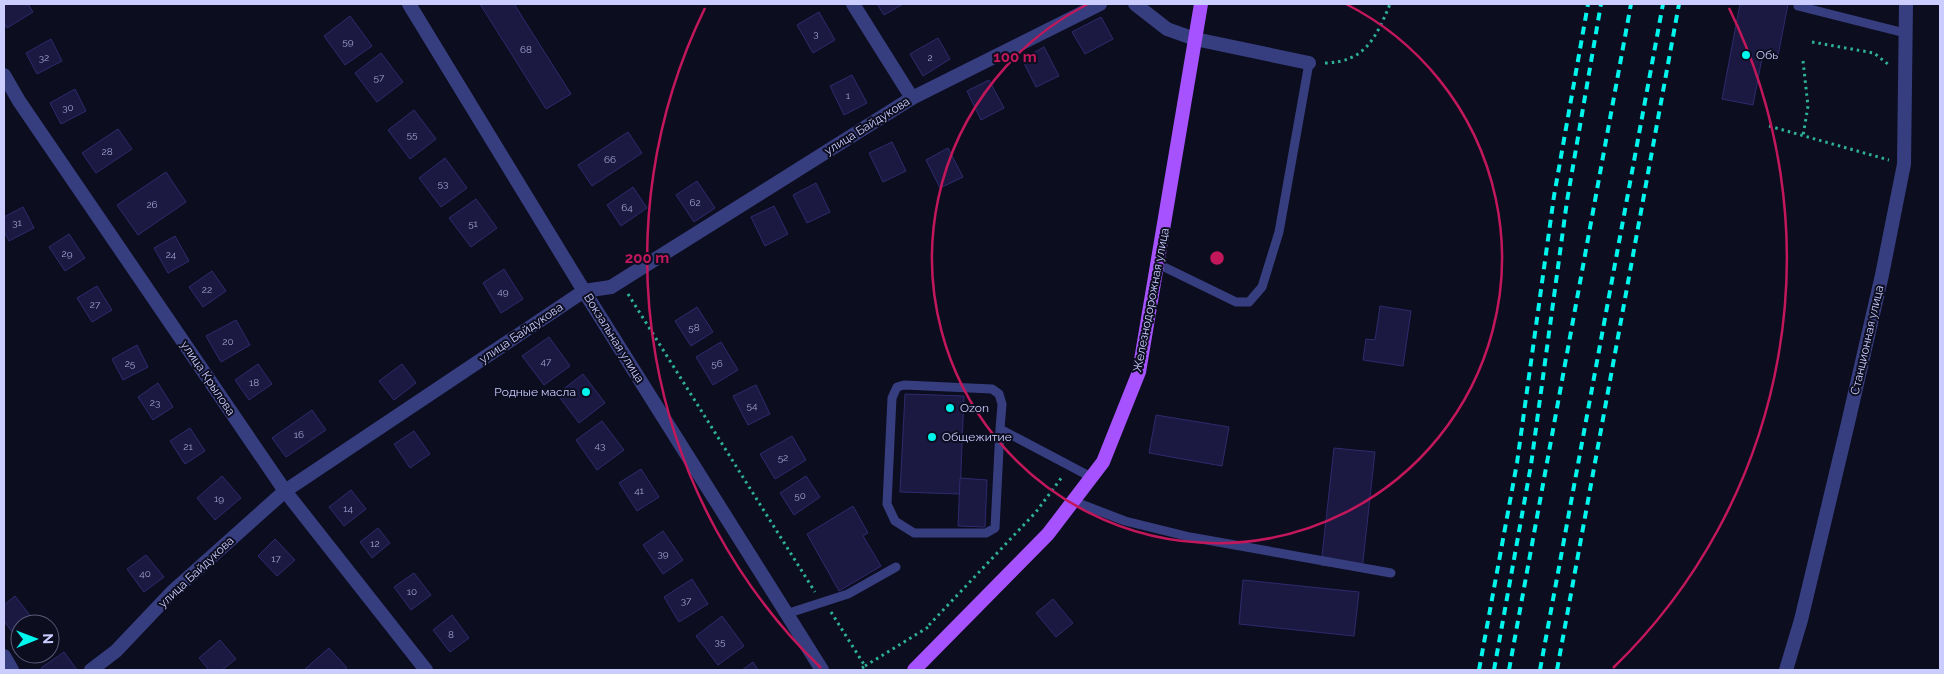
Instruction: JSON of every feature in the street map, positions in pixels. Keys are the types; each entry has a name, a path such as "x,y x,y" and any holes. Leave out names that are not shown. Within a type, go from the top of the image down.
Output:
{"main road":[{"name":"Железнодорожная улица","path":"914,670 1048,534 1103,462 1139,372 1201,4"}],"street":[{"name":"Вокзальная улица","path":"409,4 584,291 822,670"},
{"path":"853,4 912,98"},
{"name":"улица Байдукова","path":"91,670 116,651 172,592 285,491 584,291 611,287 912,98 1100,4"},
{"path":"1134,4 1167,29 1195,39 1309,63"},
{"name":"Станционная улица","path":"1786,670 1801,620 1848,423 1882,275 1904,164 1906,4"},
{"name":"улица Крылова","path":"4,75 19,101 285,491 426,670"},
{"path":"4,656 12,670"}],"lane":[{"path":"1798,4 1798,6 1905,32"},
{"path":"1158,264 1236,302 1249,302 1262,287 1279,232 1309,63"},
{"path":"904,385 992,389 1000,394 1000,428 995,528 986,534 914,533 895,521 887,504 892,398 897,387 904,385"},
{"path":"1000,428 1091,478"},
{"path":"1073,501 1125,521 1190,537 1391,573"},
{"path":"786,614 848,594 896,567"}],"path":[{"path":"1309,63 1342,62 1364,51 1372,42 1390,4"},
{"path":"1812,42 1874,53 1887,63 1892,71"},
{"path":"1803,61 1808,106 1803,136"},
{"path":"1769,126 1904,164"},
{"path":"620,281 809,583 824,602 865,666"},
{"path":"859,670 929,626 1036,512 1069,465"},
{"path":"929,626 941,643"}],"building":[{"path":"4,4 28,4 33,12 7,28 4,23"},
{"path":"480,4 514,4 571,94 546,109"},
{"path":"877,4 903,4 884,15"},
{"name":"Обь","path":"1740,4 1788,4 1778,56 1763,53 1753,105 1722,99"},
{"path":"819,12 835,40 813,53 797,25"},
{"path":"350,16 372,46 345,65 324,36"},
{"path":"1101,17 1113,39 1085,54 1072,32"},
{"path":"938,38 950,59 923,76 910,54"},
{"path":"51,39 62,61 37,74 26,53"},
{"path":"1044,47 1059,76 1036,87 1022,59"},
{"path":"381,53 403,82 377,102 355,73"},
{"path":"852,75 867,103 844,115 830,86"},
{"path":"989,80 1004,108 981,120 967,91"},
{"path":"75,89 86,111 61,124 50,103"},
{"path":"414,110 436,139 410,159 388,130"},
{"path":"118,129 132,149 96,173 82,153"},
{"path":"628,132 642,153 592,186 578,165"},
{"path":"892,142 906,171 883,182 869,153"},
{"path":"948,148 963,177 940,188 926,160"},
{"path":"445,158 467,188 441,207 419,178"},
{"path":"166,172 186,202 138,235 117,205"},
{"path":"697,181 715,208 694,222 676,195"},
{"path":"816,183 830,212 807,223 793,195"},
{"path":"633,187 647,208 621,226 607,205"},
{"path":"476,199 497,228 471,247 449,218"},
{"path":"774,206 788,234 765,246 751,217"},
{"path":"23,207 34,228 9,241 4,231 4,217"},
{"path":"69,234 85,258 65,271 49,247"},
{"path":"175,236 189,261 168,273 154,248"},
{"path":"504,269 523,299 501,313 483,283"},
{"path":"212,271 226,291 203,307 189,287"},
{"path":"97,286 112,310 92,322 77,298"},
{"path":"1380,306 1411,311 1403,366 1363,360 1366,339 1375,340"},
{"path":"697,307 713,332 691,346 675,321"},
{"path":"236,320 250,345 221,362 206,336"},
{"path":"549,337 570,366 544,385 522,356"},
{"path":"721,342 738,370 713,385 696,357"},
{"path":"137,345 148,367 123,380 112,359"},
{"path":"258,364 272,384 249,400 235,380"},
{"path":"402,364 416,383 394,400 379,381"},
{"path":"583,374 605,403 579,423 557,394"},
{"path":"158,383 173,407 153,420 138,397"},
{"path":"756,385 770,414 748,425 733,396"},
{"name":"Общежитие","path":"905,394 964,396 960,494 900,492"},
{"path":"312,410 326,430 286,457 272,438"},
{"path":"1156,415 1229,427 1222,466 1149,453"},
{"path":"602,421 624,450 597,470 576,440"},
{"path":"190,428 205,451 185,464 170,441"},
{"path":"414,431 430,454 410,468 394,444"},
{"path":"792,436 806,460 775,479 760,454"},
{"path":"1334,448 1375,452 1362,570 1321,565"},
{"path":"641,469 659,497 637,511 619,483"},
{"path":"222,476 241,498 215,520 197,498"},
{"path":"806,476 820,497 794,515 780,493"},
{"path":"960,478 987,480 985,527 958,526"},
{"path":"351,490 366,509 344,526 329,507"},
{"path":"853,506 868,533 863,536 881,566 839,591 807,534"},
{"path":"378,528 390,543 372,558 360,542"},
{"path":"663,531 683,560 663,574 643,545"},
{"path":"275,539 295,560 277,576 258,556"},
{"path":"146,555 164,577 144,592 127,569"},
{"path":"414,573 431,595 411,610 394,587"},
{"path":"692,579 708,604 679,622 664,597"},
{"path":"1243,580 1359,592 1354,636 1239,624"},
{"path":"15,596 29,614 10,614 10,629 4,621 4,605"},
{"path":"1053,599 1073,623 1056,637 1036,613"},
{"path":"452,615 469,638 450,652 433,630"},
{"path":"722,616 744,646 718,665 696,636"},
{"path":"220,640 236,659 222,670 209,670 199,658"},
{"path":"329,648 347,668 344,670 305,669"},
{"path":"64,652 77,670 43,670 41,668 47,664 60,664 60,655"},
{"path":"753,662 758,670 742,670"}],"railway":[{"path":"1479,670 1517,463 1554,196 1588,4"},
{"path":"1494,670 1531,465 1567,201 1601,4"},
{"path":"1509,670 1631,4"},
{"path":"1540,670 1663,4"},
{"path":"1557,670 1679,4"}],"place":[{"name":"Обь","path":"1746,55"},
{"name":"Родные масла","path":"586,392"},
{"name":"Ozon","path":"950,408"},
{"name":"Общежитие","path":"932,437"}]}
